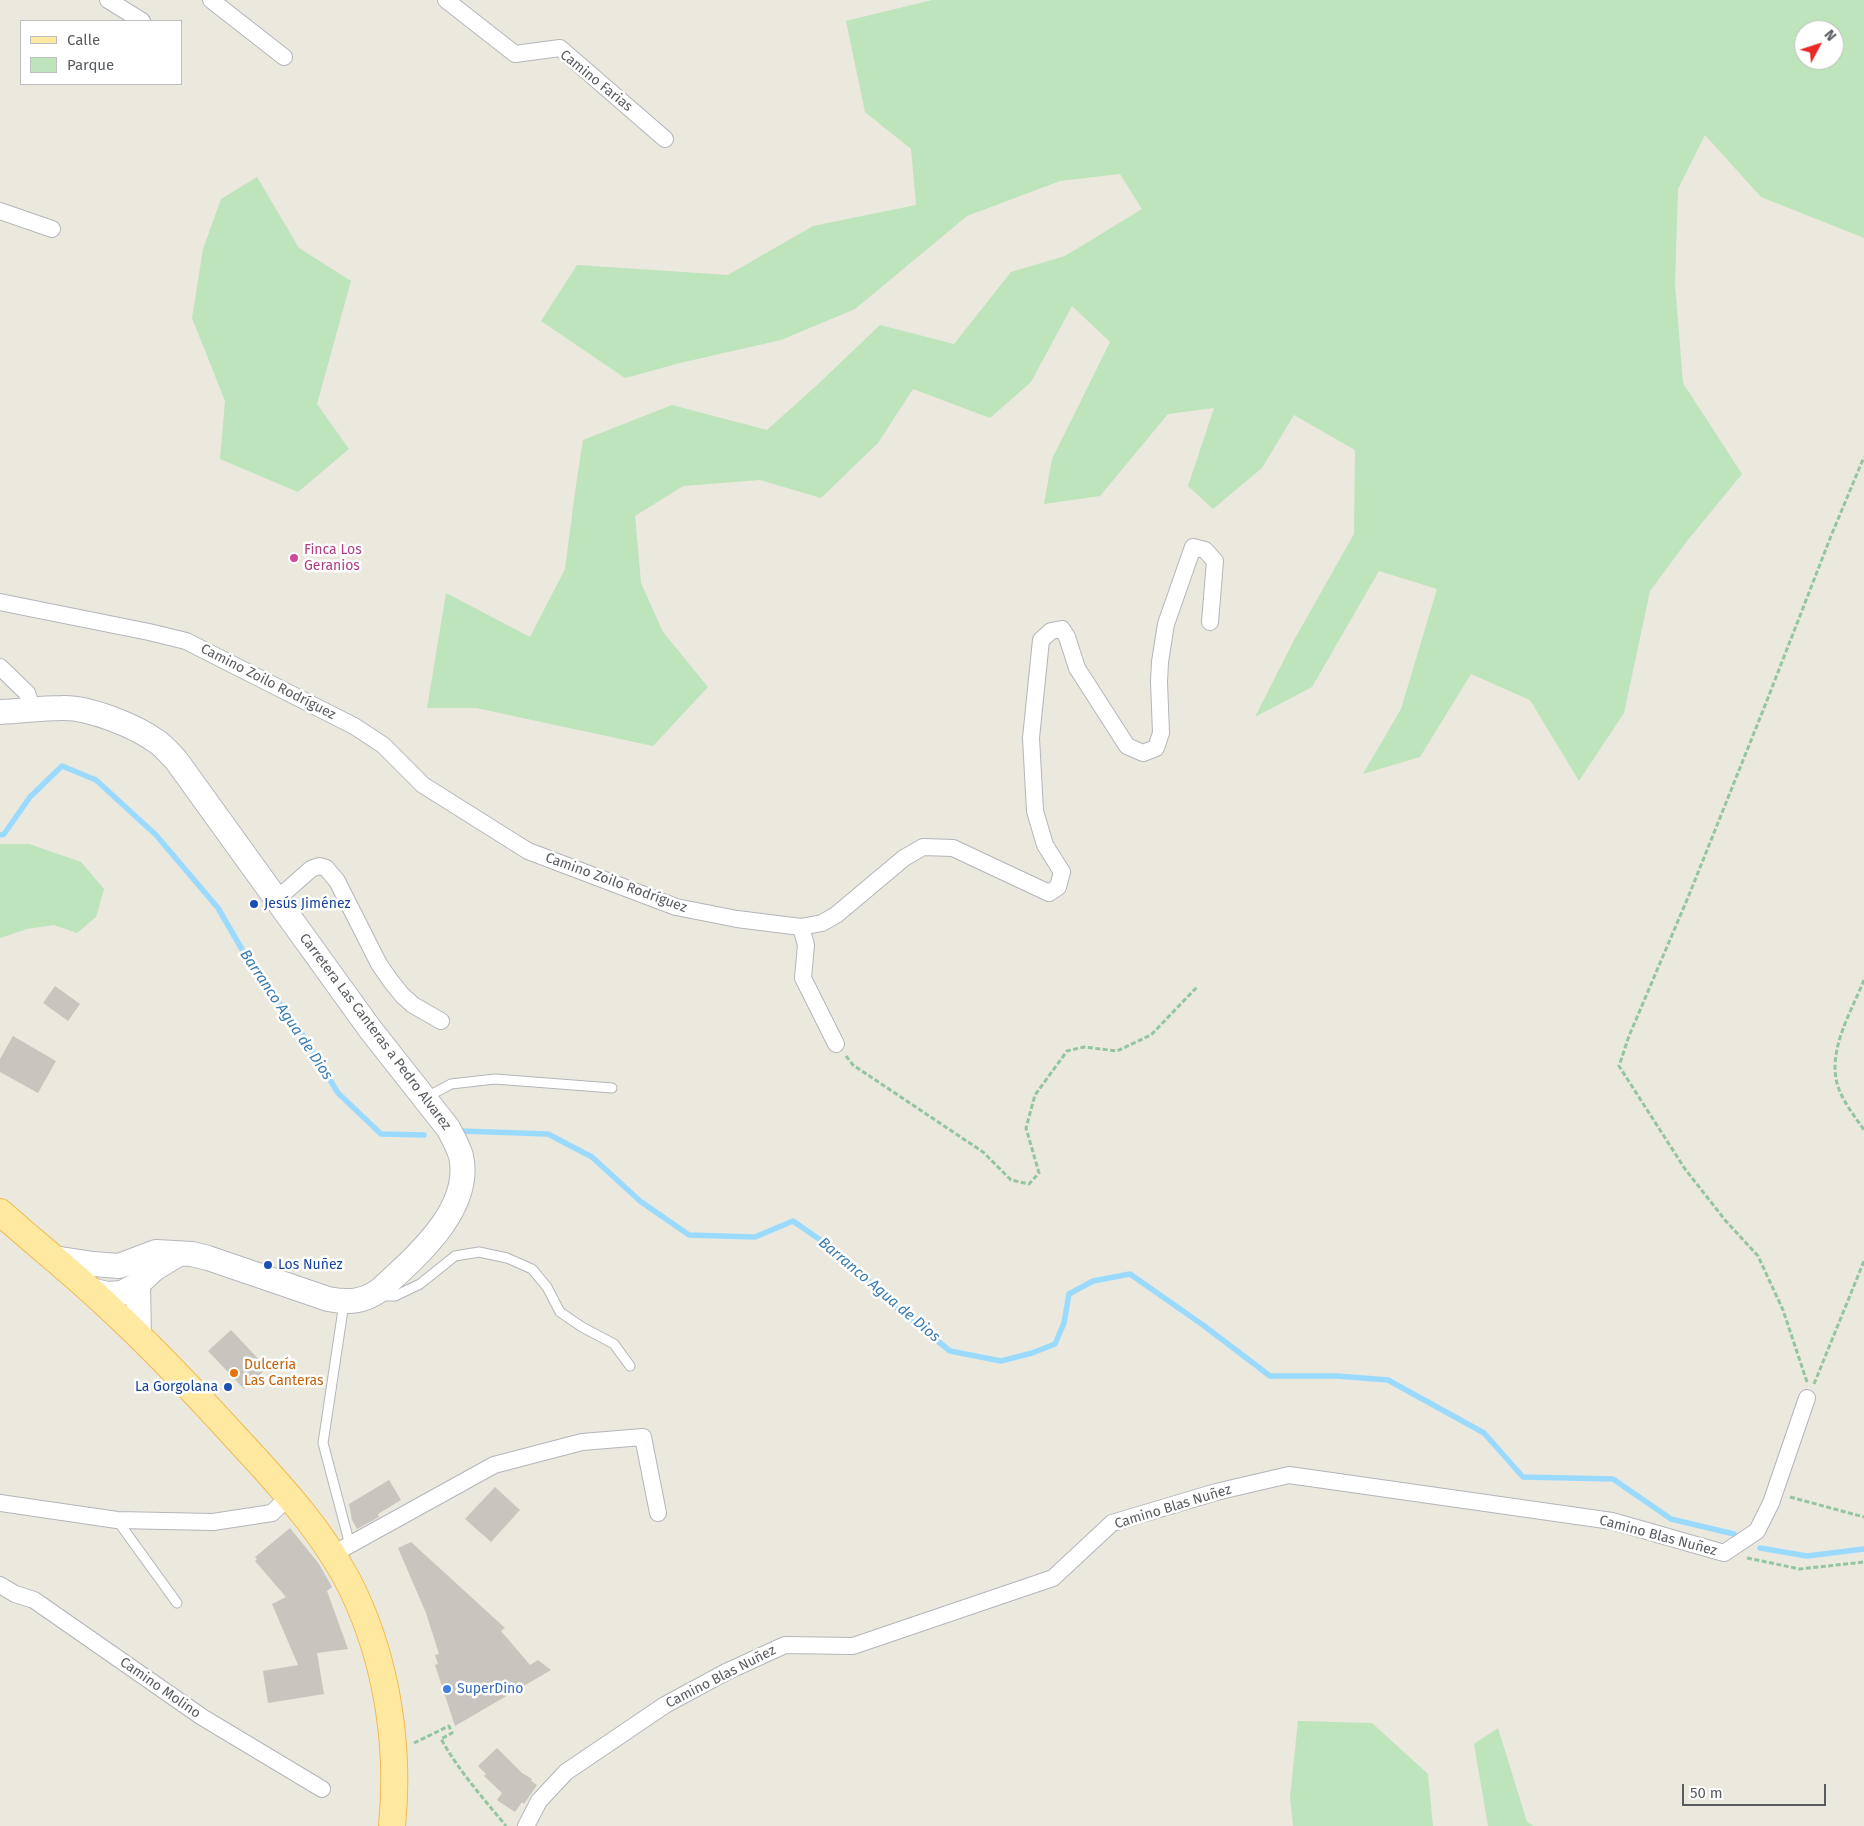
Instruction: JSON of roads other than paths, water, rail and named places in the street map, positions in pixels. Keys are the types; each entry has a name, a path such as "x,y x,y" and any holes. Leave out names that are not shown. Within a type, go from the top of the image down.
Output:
{"main road":[{"name":"Carretera Las Canteras a Pedro Alvarez","path":"0,712 64,708 80,710 121,723 158,742 189,776 370,1030 448,1128 461,1158 459,1189 446,1222 436,1235 390,1280 369,1297 358,1301 328,1300 192,1254 177,1255 156,1252 119,1266"},
{"path":"4,1221 106,1299 341,1550 353,1592 375,1646 388,1700 394,1754 395,1803 392,1826"},
{"path":"106,1299 138,1284 154,1269 177,1255"},
{"path":"54,1258 119,1266 106,1299"},
{"path":"138,1284 139,1336"}],"street":[{"path":"108,0 140,20"},
{"path":"211,0 284,57"},
{"name":"Camino Farias","path":"446,0 515,54 560,48 665,139"},
{"path":"0,212 52,229"},
{"name":"Camino Zoilo Rodríguez","path":"0,602 186,641 354,726 383,746 424,785 528,851 676,907 737,919 801,927 822,923 836,915 904,858 923,847 952,848 1049,893 1058,887 1062,872 1045,845 1034,811 1031,738 1041,640 1051,631 1062,629 1067,637 1077,668 1127,746 1143,753 1156,748 1161,733 1159,682 1166,624 1193,548 1205,550 1215,561 1210,622"},
{"path":"0,667 27,693 33,710"},
{"path":"277,899 311,868 319,866 326,868 337,880 379,964 390,980 402,995 414,1005 441,1021"},
{"path":"801,927 806,945 803,978 836,1044"},
{"name":"Camino Blas Nuñez","path":"526,1826 539,1801 566,1772 665,1704 726,1672 785,1645 853,1646 1053,1578 1112,1523 1216,1492 1289,1476 1612,1521 1724,1553 1757,1531 1774,1493 1809,1395"},
{"path":"341,1550 494,1465 582,1442 643,1437 658,1513"},
{"path":"0,1503 117,1520 213,1522 272,1512 289,1496"},
{"name":"Camino Molino","path":"0,1585 16,1594 34,1600 202,1718 322,1789"}],"lane":[{"path":"425,1098 452,1084 495,1080 612,1088"},
{"path":"369,1297 395,1296 420,1284 455,1256 479,1252 507,1258 532,1268 547,1288 560,1312 582,1327 614,1344 630,1366"},
{"path":"341,1550 323,1443 344,1302"},
{"path":"117,1520 178,1603"}],"waterway":[{"name":"Barranco Agua de Dios","path":"0,835 4,834 30,797 62,766 96,780 156,835 218,908 258,977 294,1021 338,1093 381,1134 424,1135"},
{"name":"Barranco Agua de Dios","path":"461,1131 548,1134 592,1157 640,1201 689,1235 755,1237 793,1221 839,1253 898,1309 950,1351 1001,1361 1032,1353 1055,1344 1064,1323 1069,1294 1093,1281 1130,1274 1203,1325 1270,1376 1337,1376 1388,1380 1484,1433 1523,1477 1613,1479 1671,1519 1734,1534"},
{"path":"1760,1548 1807,1556 1864,1549"}],"place":[{"name":"Finca Los Geranios","path":"294,558"},
{"name":"Jesús Jiménez","path":"254,904"},
{"name":"Los Nuñez","path":"268,1265"},
{"name":"Dulcería Las Canteras","path":"234,1373"},
{"name":"La Gorgolana","path":"228,1387"},
{"name":"SuperDino","path":"447,1689"}]}
